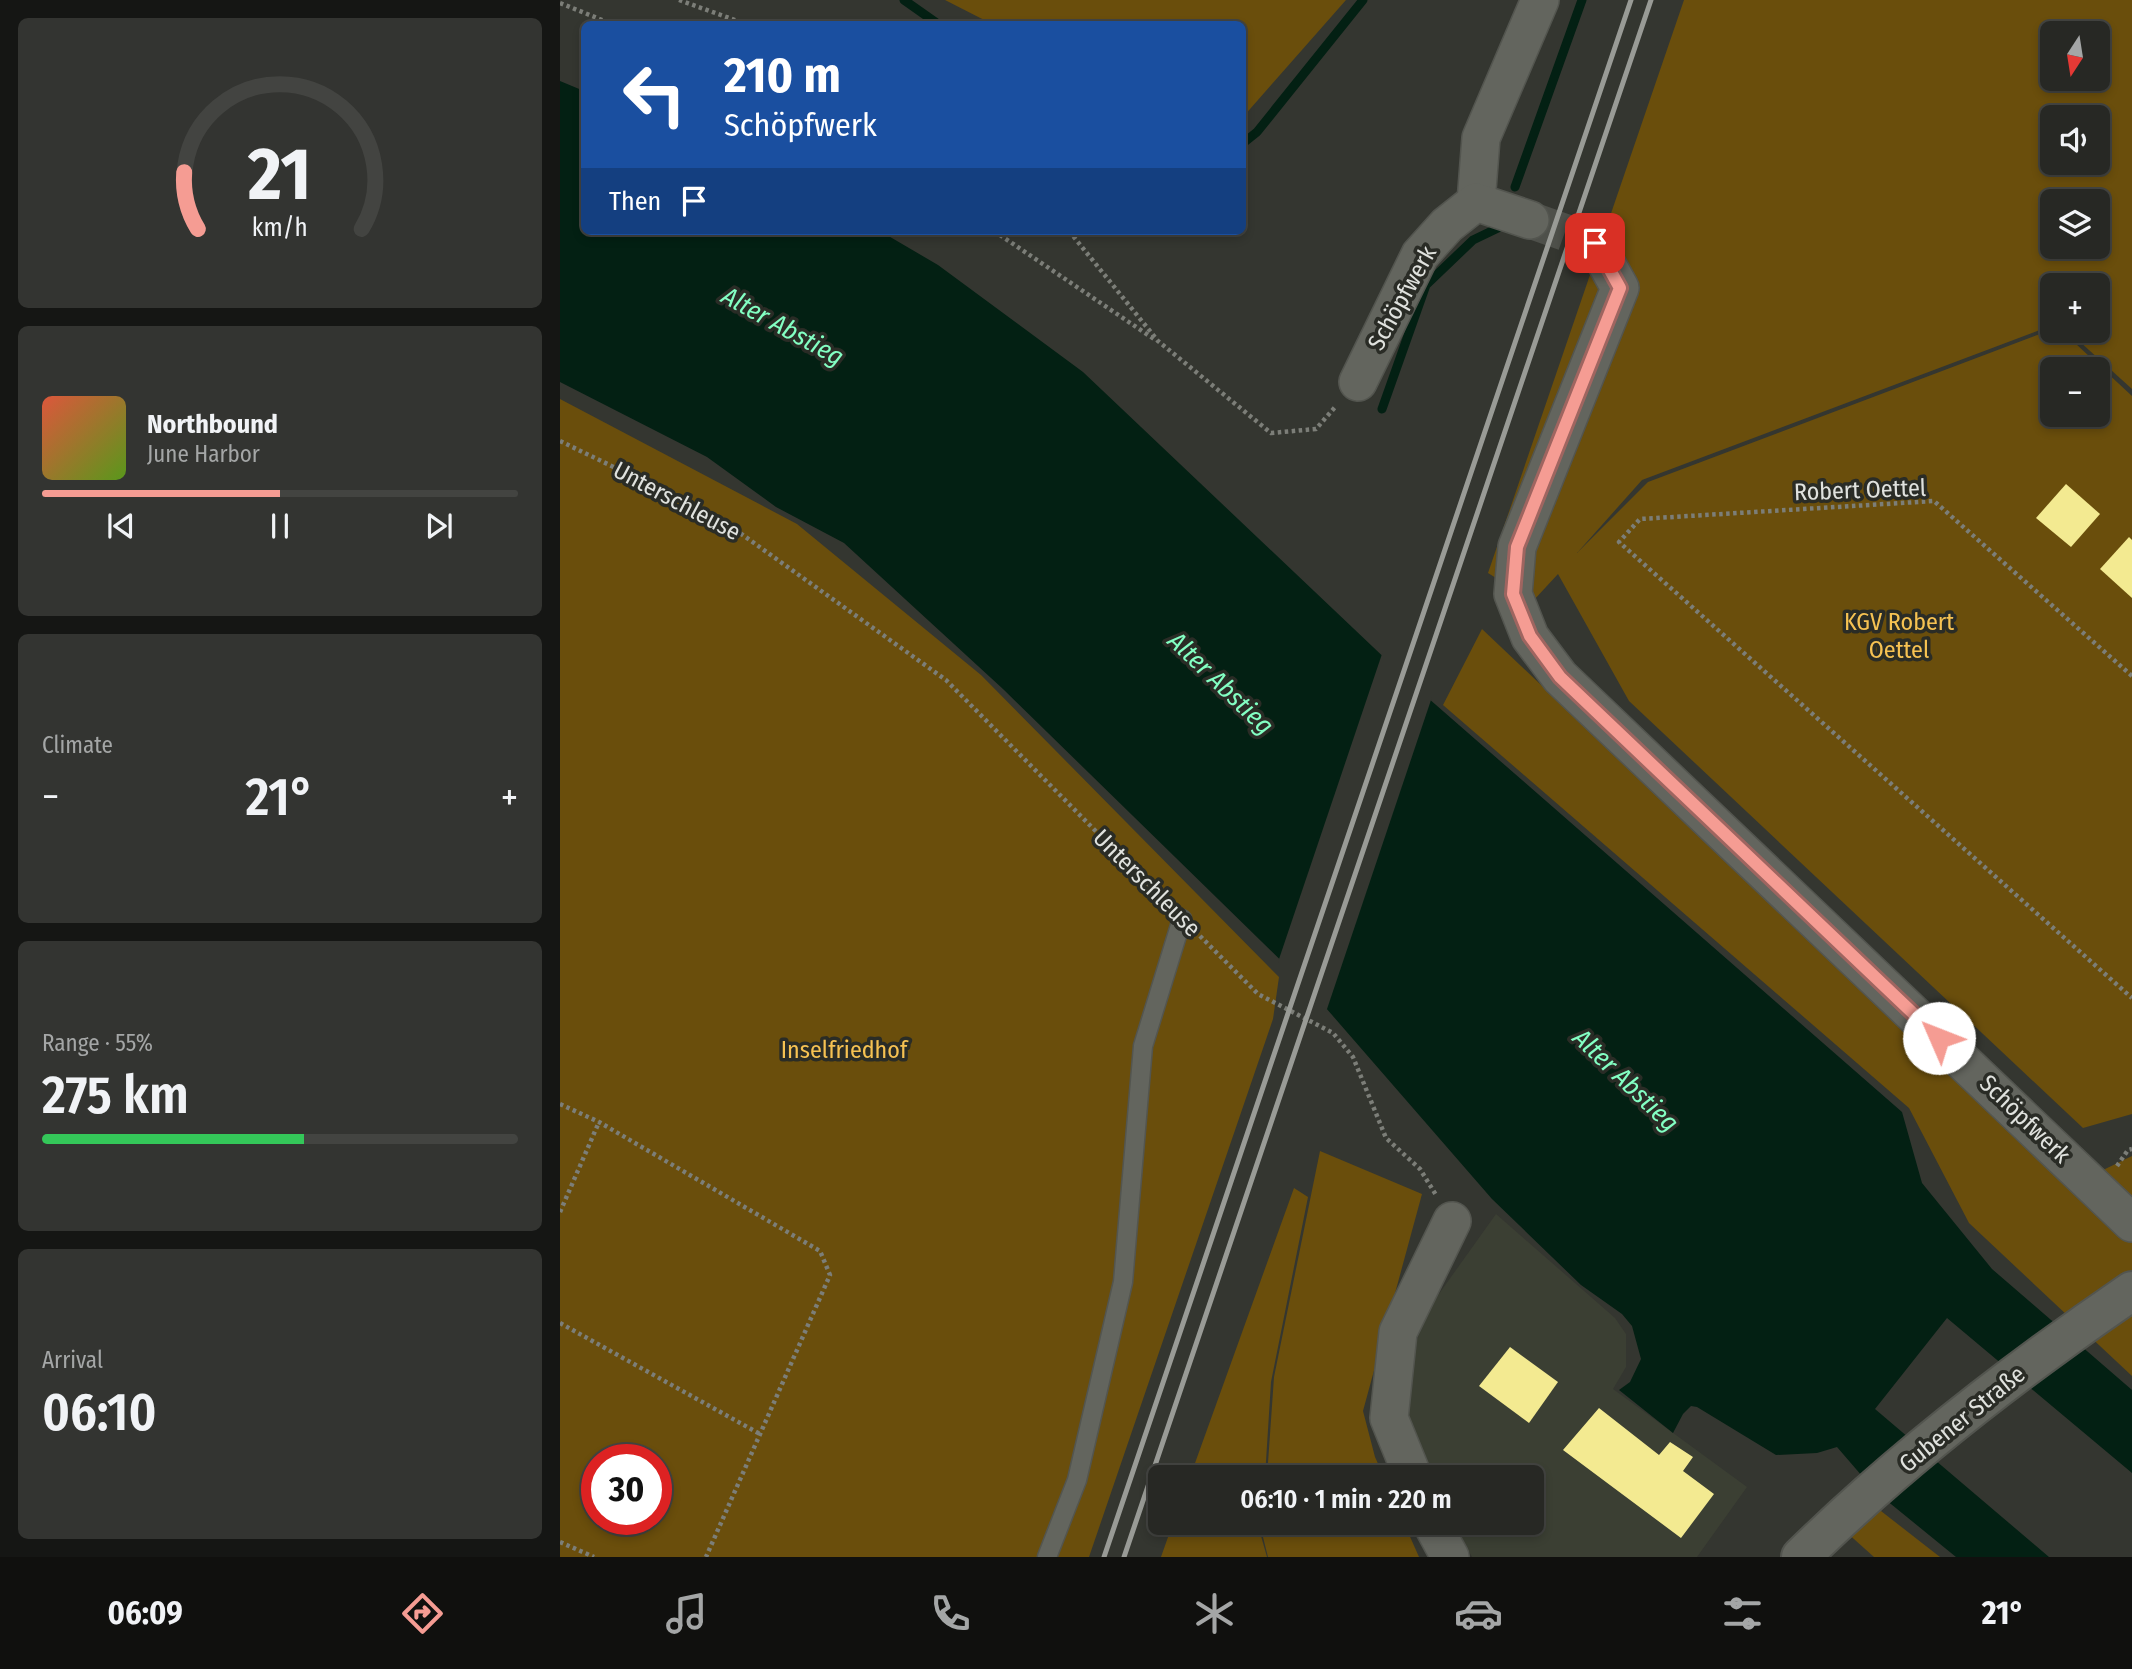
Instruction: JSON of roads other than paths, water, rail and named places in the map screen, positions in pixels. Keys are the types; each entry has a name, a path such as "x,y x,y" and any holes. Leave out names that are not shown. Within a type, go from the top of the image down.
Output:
{"main road":[{"name":"Gubener Straße","path":"1801,1557 1956,1419 2132,1291"}],"street":[{"path":"1530,220 1476,202 1481,138 1540,0"},
{"name":"Schöpfwerk","path":"1358,382 1420,254 1447,225 1476,202"},
{"name":"Schöpfwerk","path":"1595,243 1620,288 1517,547 1513,594 1530,636 1560,677 2132,1223"},
{"path":"1408,1465 1389,1418 1398,1332 1452,1221"},
{"path":"1438,1535 1450,1557"}],"lane":[{"path":"1047,1557 1077,1480 1124,1283 1143,1046 1182,919"}],"water":[{"name":"Alter Abstieg","path":"560,81 581,90 581,235 887,235 938,265 1083,372 1412,684 1902,1112 1922,1183 1992,1269 2132,1390 2132,1473 1947,1318 1875,1409 2049,1557 1956,1557 1875,1491 1837,1447 1817,1453 1776,1455 1697,1407 1691,1406 1683,1414 1673,1433 1619,1390 1630,1382 1641,1359 1632,1326 1622,1314 1581,1285 1492,1199 1306,985 1003,689 844,543 776,507 707,457 560,382"}],"waterway":[{"path":"904,0 934,21"},
{"path":"1246,141 1257,132 1363,0"},
{"path":"1515,187 1582,0"},
{"path":"1382,409 1426,285 1473,240 1498,228"}],"tunnel":[{"path":"1530,220 1595,243"}],"railway":[{"path":"1104,1557 1631,0"},
{"path":"1124,1557 1651,0"}],"park label":[{"name":"KGV Robert Oettel","path":"1899,636"},
{"name":"Inselfriedhof","path":"844,1050"}]}
